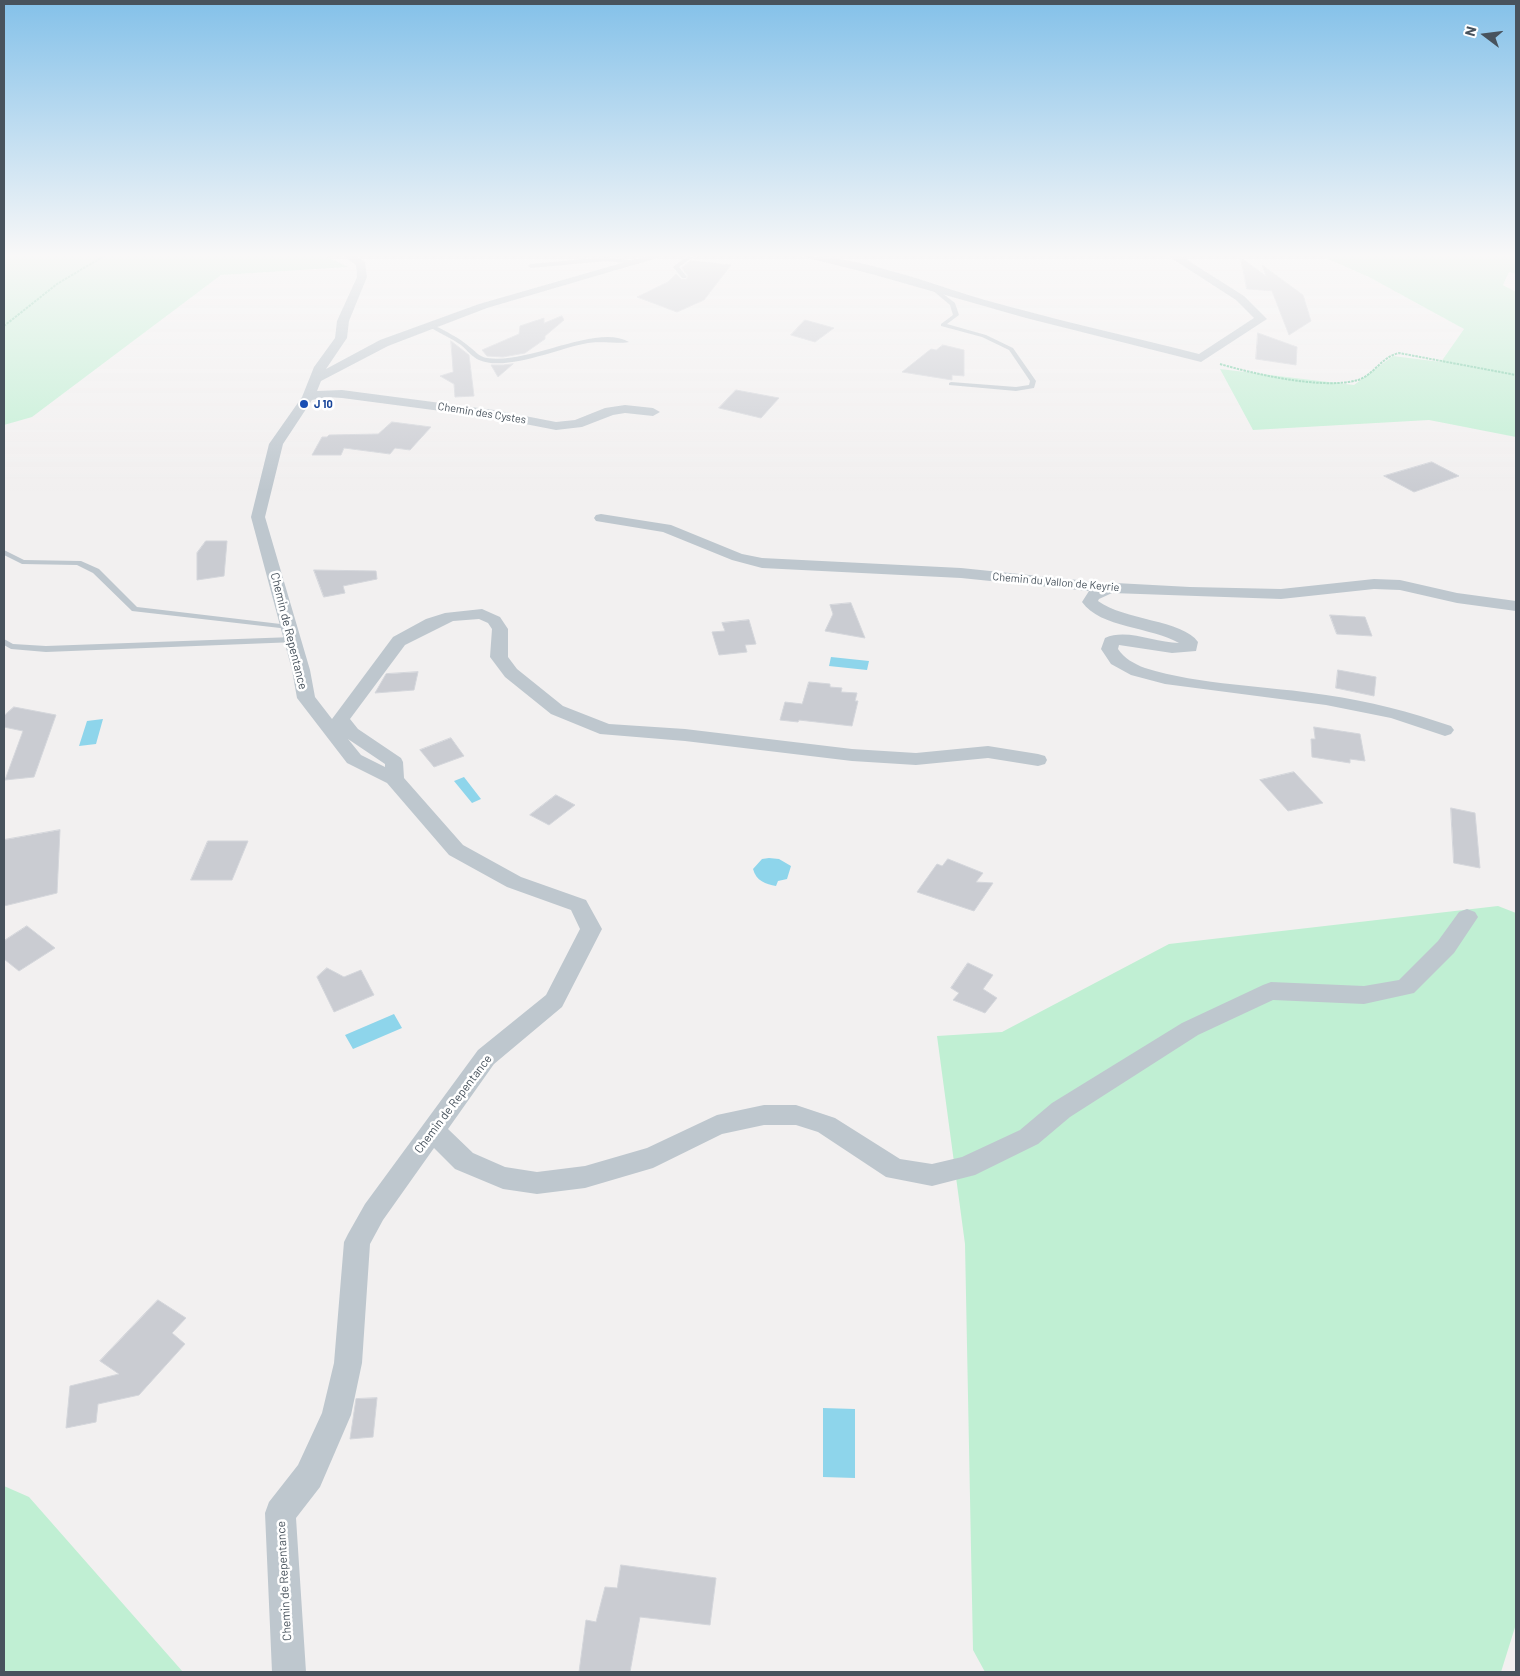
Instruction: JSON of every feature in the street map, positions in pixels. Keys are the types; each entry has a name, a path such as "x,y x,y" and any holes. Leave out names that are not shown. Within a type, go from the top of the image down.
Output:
{"street":[{"name":"Chemin de Repentance","path":"289,1672 280,1513 309,1476 336,1415 348,1363 357,1242 374,1212 486,1057 554,1001 591,930 580,905 514,882 456,850 394,779 354,759 306,698 301,670 258,517 276,444 308,397 318,378 320,367 341,338 341,334"},
{"path":"318,378 384,343 406,334"},
{"path":"1104,334 1200,358 1236,334"},
{"name":"Chemin des Cystes","path":"308,397 326,393 342,394 494,414 556,426 577,424 610,411 625,409 653,412"},
{"name":"Chemin du Vallon de Keyrie","path":"601,518 666,528 736,557 762,564 961,573 1110,588 1281,594 1374,584 1400,586 1457,598 1516,606"},
{"path":"1110,588 1096,592 1091,597 1090,602 1099,611 1160,627 1190,642 1190,647 1178,649 1119,638 1111,642 1109,649 1117,660 1137,671 1171,680 1326,700 1395,713 1445,730"},
{"path":"394,779 394,762 352,733 341,719 399,641 432,623 452,616 471,614 482,614 494,620 500,629 499,657 511,673 534,693 557,710 606,730 685,735 862,756 916,759 988,752 1038,760"},
{"path":"433,1131 464,1161 503,1178 537,1183 585,1177 653,1157 717,1125 764,1115 796,1115 826,1125 895,1169 932,1175 966,1167 1029,1137 1061,1110 1190,1029 1270,991 1364,995 1406,987 1446,947 1467,917"}],"lane":[{"path":"445,334 467,347 476,356 485,360 514,360 578,341 593,339 626,342"},
{"path":"951,384 1016,389 1032,387 1033,381 1011,349 978,334"},
{"path":"4,552 22,562 78,563 96,571 135,610 291,634"},
{"path":"4,642 11,646 46,649 291,634"}],"path":[{"path":"1200,358 1226,366 1300,380 1347,382 1359,380 1390,354 1399,353 1516,375"}],"green space":[{"path":"4,334 142,334 32,417 4,425"},
{"path":"1460,334 1516,334 1516,437 1429,420 1253,430 1220,369 1354,385 1393,356 1441,362"},
{"path":"1498,906 1516,913 1516,1624 1501,1672 985,1672 973,1650 965,1244 937,1036 1002,1032 1169,944"},
{"path":"4,1486 29,1497 183,1672 4,1672"}],"water":[{"path":"831,657 869,661 867,670 829,666"},
{"path":"103,719 96,744 79,746 87,721"},
{"path":"464,777 481,799 472,803 454,781"},
{"path":"762,859 779,859 791,866 787,879 778,881 776,886 759,879 753,869"},
{"path":"394,1014 402,1028 353,1049 345,1035"},
{"path":"823,1408 855,1409 855,1478 823,1477"}],"building":[{"path":"519,334 547,334 545,339 525,353 503,357 487,356 482,350"},
{"path":"792,334 826,334 815,342"},
{"path":"1258,334 1297,347 1296,365 1256,359"},
{"path":"451,341 469,355 474,396 455,397 454,384 440,376 453,372"},
{"path":"943,345 964,350 964,376 952,375 952,380 902,372 931,349 936,350"},
{"path":"513,364 498,377 491,365 503,365"},
{"path":"736,390 779,398 761,418 719,408"},
{"path":"392,422 431,427 410,450 395,448 390,454 344,448 341,455 312,455 322,437 329,435 378,434"},
{"path":"1432,462 1459,476 1414,492 1384,476"},
{"path":"206,541 227,541 224,576 197,580 197,553"},
{"path":"314,570 376,571 377,579 343,586 345,593 324,597"},
{"path":"851,603 865,638 825,631 833,614 830,605"},
{"path":"1330,615 1365,617 1372,636 1337,634"},
{"path":"749,620 756,644 745,645 747,652 719,655 712,632 725,631 722,623"},
{"path":"1338,670 1376,677 1374,696 1336,688"},
{"path":"418,672 414,690 375,693 386,674"},
{"path":"809,682 830,684 830,687 842,688 841,692 857,693 855,701 858,701 852,726 799,720 798,722 780,720 785,702 802,704"},
{"path":"14,707 56,715 34,777 5,780 23,731 4,727 4,716"},
{"path":"1314,727 1360,734 1365,761 1350,759 1350,763 1312,757 1311,739 1315,739"},
{"path":"451,738 464,756 434,767 420,750"},
{"path":"1294,772 1323,803 1288,811 1260,780"},
{"path":"556,795 575,805 549,825 530,815"},
{"path":"1451,808 1475,813 1480,868 1454,863"},
{"path":"60,830 57,893 4,906 4,840"},
{"path":"208,841 248,841 232,880 191,880"},
{"path":"948,859 983,873 976,882 993,883 974,911 917,892 937,864 942,866"},
{"path":"27,926 55,948 19,971 4,959 4,941"},
{"path":"968,963 993,975 983,989 997,998 985,1013 953,1000 959,993 951,988"},
{"path":"327,968 344,977 361,970 374,995 334,1012 317,977"},
{"path":"158,1300 186,1318 172,1333 185,1344 139,1395 98,1404 96,1422 66,1428 70,1386 119,1374 100,1361"},
{"path":"377,1398 373,1437 350,1439 356,1399"},
{"path":"621,1565 716,1578 710,1625 640,1617 630,1672 579,1672 586,1620 596,1622 605,1587 617,1588"}],"place":[{"name":"J 10","path":"304,404"}]}
